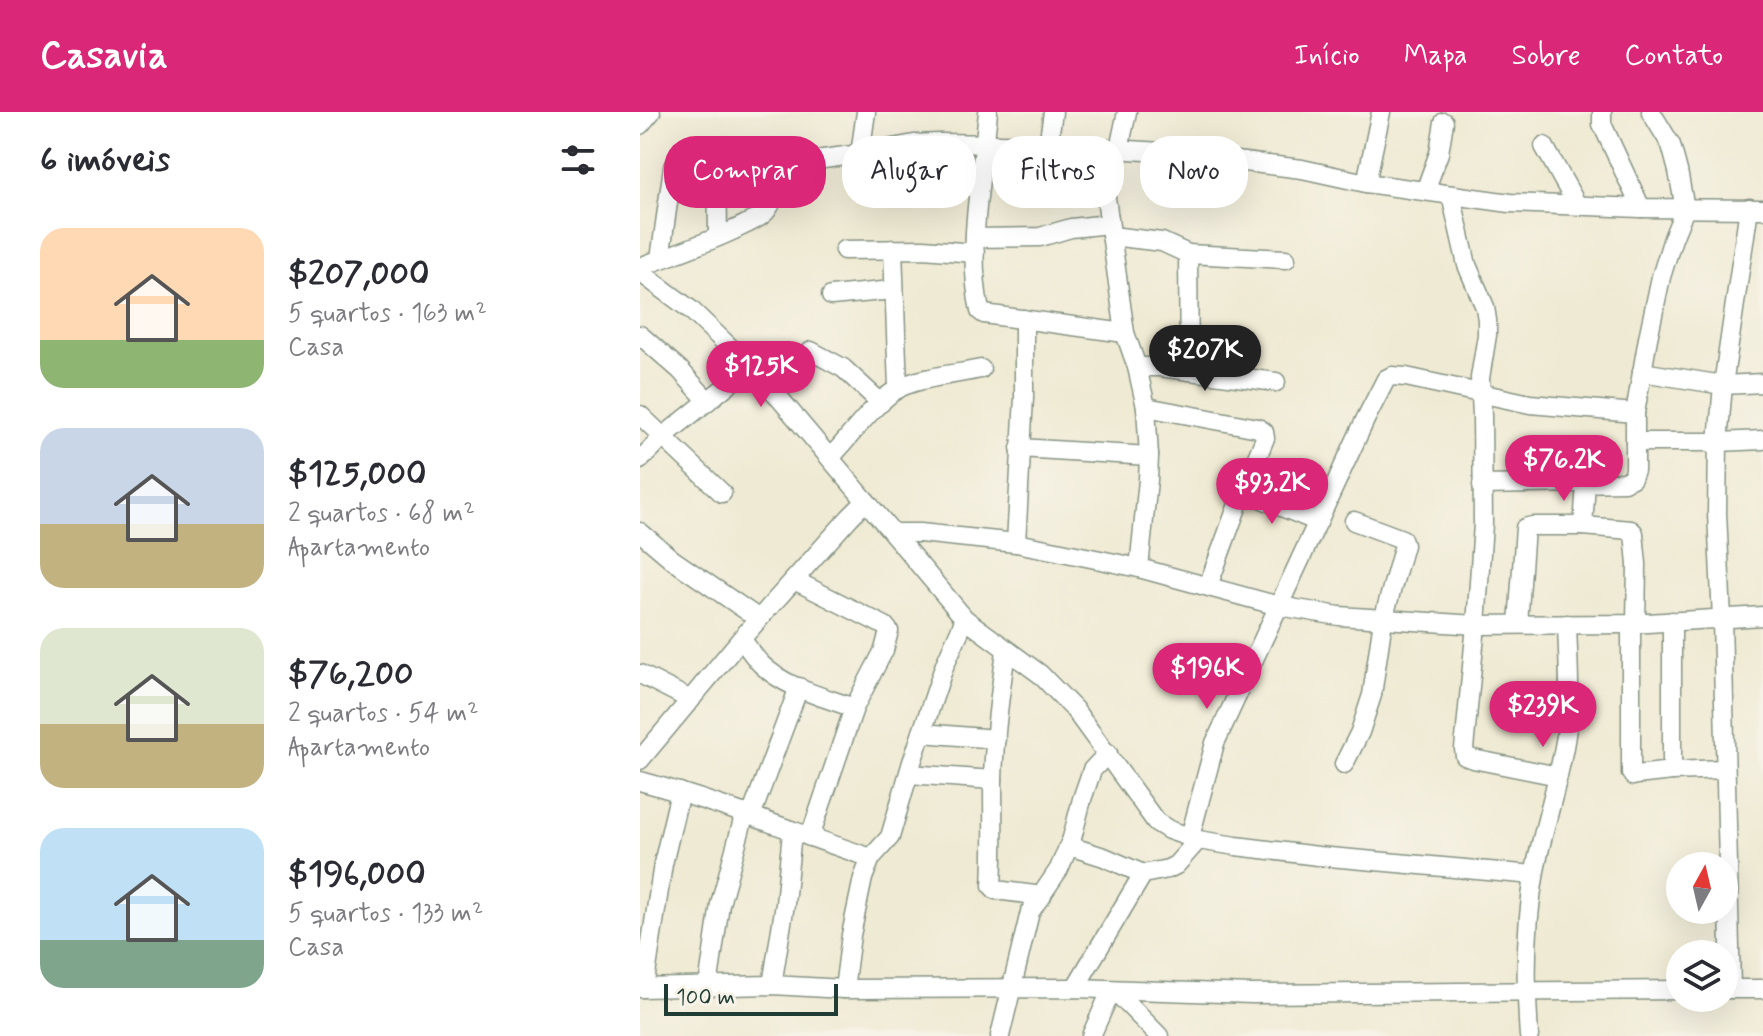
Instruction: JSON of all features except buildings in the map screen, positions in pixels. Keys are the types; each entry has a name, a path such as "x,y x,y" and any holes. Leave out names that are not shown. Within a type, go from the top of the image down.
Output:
{"street":[{"path":"640,125 651,112"},
{"path":"863,136 866,112"},
{"path":"988,112 975,246 980,311 1125,333"},
{"path":"1049,136 1053,112"},
{"path":"1122,136 1127,112"},
{"path":"1366,183 1381,112"},
{"path":"1602,112 1602,124 1641,208"},
{"path":"1482,485 1624,482 1632,478 1635,470 1635,413 1642,372 1661,277 1685,209 1671,145 1651,112"},
{"path":"1425,191 1439,153 1444,122"},
{"path":"976,143 992,143"},
{"path":"1544,146 1577,205"},
{"path":"1124,149 1302,169 1366,183 1510,203 1685,209 1756,208 1723,385 1718,442 1727,940"},
{"path":"842,156 788,166 782,172 766,212 753,221 640,270 691,310 765,381 965,619 1040,674 1074,709 1156,822 1194,838 1236,846 1534,875"},
{"path":"1451,195 1467,265 1485,307 1487,320 1480,378 1483,524 1465,756 1558,776"},
{"path":"1459,231 1478,198"},
{"path":"660,259 667,208"},
{"path":"718,208 718,237"},
{"path":"1107,208 1125,333 1146,407 1149,456 1139,568"},
{"path":"844,250 975,246 1040,237 1071,228 1110,230 1162,242 1188,254 1286,259"},
{"path":"893,249 898,389"},
{"path":"1188,254 1189,371"},
{"path":"831,296 893,290"},
{"path":"1016,543 1024,397 1024,319"},
{"path":"640,335 680,370 708,401"},
{"path":"811,351 843,368 881,403"},
{"path":"640,460 664,436 750,367"},
{"path":"1137,367 1276,382"},
{"path":"831,457 898,389 981,369"},
{"path":"1642,372 1723,385 1763,383"},
{"path":"1069,846 1143,874 1176,865 1194,838 1215,743 1386,379 1406,377 1549,407 1635,413"},
{"path":"1146,407 1258,428 1264,432 1265,438 1208,586"},
{"path":"640,415 722,493"},
{"path":"1635,442 1763,440"},
{"path":"1020,448 1149,456"},
{"path":"1583,526 1586,483"},
{"path":"1243,491 1318,522"},
{"path":"640,760 741,639 866,501"},
{"path":"1344,764 1360,732 1372,695 1383,620 1404,541 1354,521"},
{"path":"1518,624 1525,528 1583,526 1626,529 1634,533 1637,564 1631,773 1633,776 1725,769"},
{"path":"640,532 673,560 759,619"},
{"path":"893,533 1016,543 1139,568 1279,606 1339,616 1476,625 1634,624 1763,616"},
{"path":"772,985 785,904 801,834 854,708 884,650 889,631 885,626 794,580"},
{"path":"844,989 858,894 871,858 890,837 945,664 965,619"},
{"path":"1672,621 1672,771"},
{"path":"1529,1036 1526,950 1534,875 1568,725 1567,624"},
{"path":"741,639 774,675 854,708"},
{"path":"1006,651 993,780 995,846 992,886 996,890 1042,896"},
{"path":"640,674 691,700"},
{"path":"708,987 720,904 748,815 799,687"},
{"path":"922,733 996,739"},
{"path":"1000,1036 1030,912 1059,869 1092,770 1108,753"},
{"path":"909,774 993,780"},
{"path":"640,781 871,858"},
{"path":"680,792 663,864 642,988 772,985 844,989 1075,988 1252,994 1666,990"},
{"path":"1075,988 1143,874"},
{"path":"1738,989 1763,989"},
{"path":"1091,1036 1113,991"},
{"path":"1113,991 1159,1036"}]}
